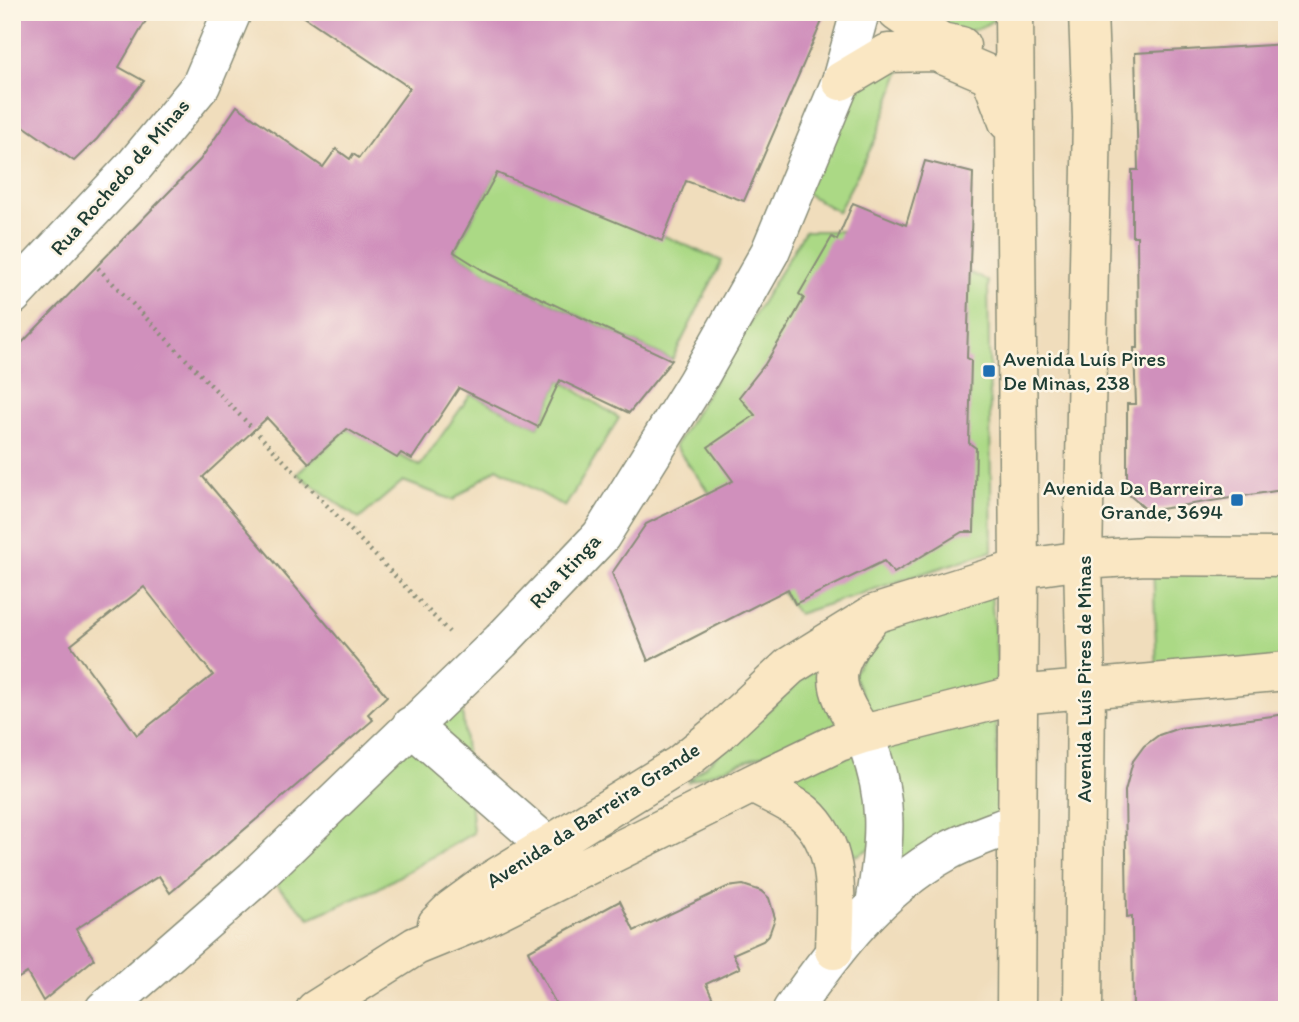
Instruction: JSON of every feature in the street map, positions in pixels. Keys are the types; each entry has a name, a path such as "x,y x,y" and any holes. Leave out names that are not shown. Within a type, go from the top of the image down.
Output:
{"main road":[{"path":"897,12 942,42 965,47 991,46 1014,25"},
{"name":"Avenida Luís Pires de Minas","path":"1083,1010 1086,687 1083,560 1092,118 1088,12"},
{"path":"1014,25 1019,569 1016,1010"},
{"path":"841,80 888,53 936,52 990,75 1004,106 1014,144"},
{"name":"Avenida da Barreira Grande","path":"416,946 452,909 547,845 586,825 679,765 715,736 790,666 874,614 1019,569 1083,560 1146,556 1287,557"},
{"path":"863,734 841,701 838,670 845,649 874,614"},
{"name":"Avenida da Barreira Grande","path":"315,1010 416,946 475,922 752,783 863,734 1017,695 1287,671"},
{"path":"752,783 803,812 821,831 831,853 834,877 834,950"}],"street":[{"name":"Rua Rochedo de Minas","path":"12,296 135,165 201,85 232,12"},
{"name":"Rua Itinga","path":"104,1010 254,879 501,641 601,536 696,383 769,252 841,80 860,12"},
{"path":"411,726 547,845"},
{"path":"863,734 877,764 883,799 884,851 875,904"},
{"path":"792,1010 834,950 875,904 944,853 1016,823"}],"path":[{"path":"68,237 477,662"}],"green space":[{"path":"912,12 1004,12 979,28 958,32"},
{"path":"903,64 875,140 838,212 803,191 847,89"},
{"path":"501,165 722,261 672,360 489,274 454,252"},
{"path":"867,226 988,281 992,551 798,614 675,446 805,231 840,231"},
{"path":"560,380 619,418 565,507 497,468 453,500 403,481 359,519 297,474 347,429 420,466 471,394 538,427"},
{"path":"1153,565 1287,565 1287,659 1157,673"},
{"path":"991,595 998,668 997,691 873,719 853,674 888,624"},
{"path":"832,653 845,725 687,782"},
{"path":"461,695 473,833 377,889 310,918 269,878"},
{"path":"996,716 999,817 890,871 887,741"},
{"path":"847,740 869,772 873,847 856,856 832,821 783,781"}],"building":[{"path":"12,12 151,12 119,67 144,81 97,139 74,161 12,118"},
{"path":"297,12 826,12 744,201 686,181 662,241 497,173 454,252 489,274 672,360 629,413 560,380 538,427 459,388 412,459 401,453 397,458 347,429 309,463 267,418 203,477 387,696 368,714 373,720 170,893 159,876 76,929 94,959 43,1001 27,973 12,982 12,353 200,160 237,106 323,167 336,149 350,159 353,154 359,158 410,88","holes":["144,587 213,675 137,735 71,645"]},
{"path":"1287,44 1287,482 1282,482 1282,490 1148,511 1127,493 1127,404 1136,404 1134,348 1138,348 1137,236 1132,236 1132,170 1138,170 1135,53"},
{"path":"925,161 973,173 967,358 971,360 969,443 976,448 974,532 962,532 894,573 884,561 795,604 788,589 648,661 612,573 646,524 733,481 708,447 755,415 739,397 765,364 789,325 804,298 799,294 832,237 837,240 853,203 906,225"},
{"path":"1287,714 1287,1010 1133,1010 1132,916 1127,917 1125,791 1133,761 1144,746 1159,735 1179,728"},
{"path":"743,885 761,891 769,898 775,918 769,935 763,941 733,954 740,968 706,984 718,1010 559,1010 528,951 620,901 634,931 727,887"}],"place":[{"name":"Avenida Luís Pires De Minas, 238","path":"989,371"},
{"name":"Avenida Da Barreira Grande, 3694","path":"1237,500"}]}
